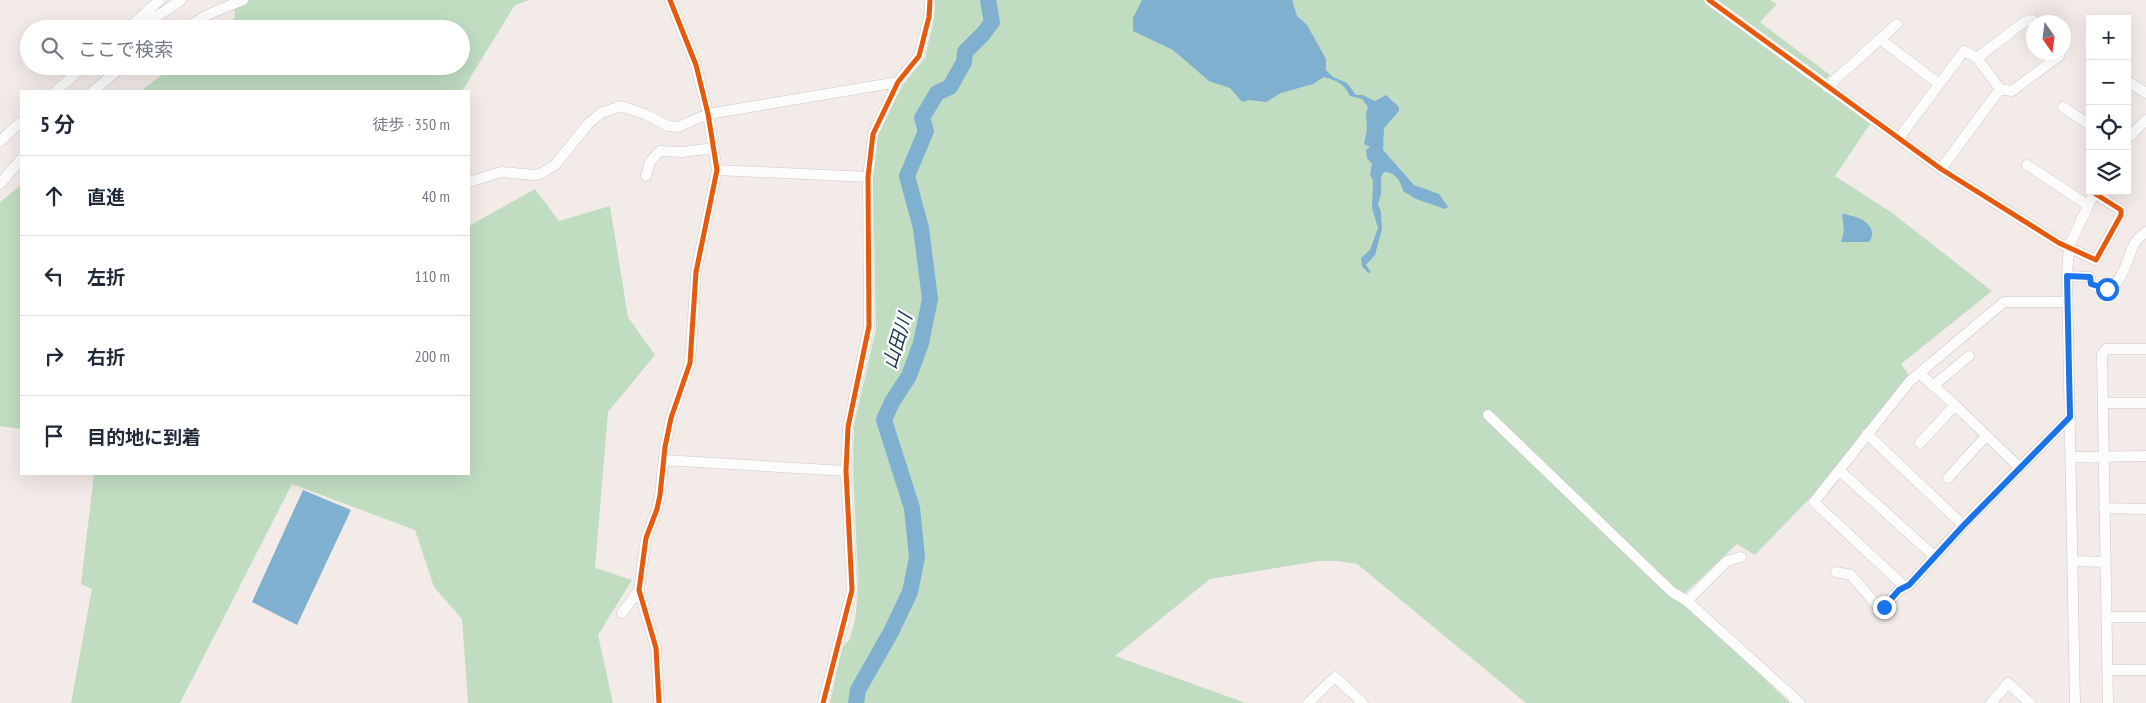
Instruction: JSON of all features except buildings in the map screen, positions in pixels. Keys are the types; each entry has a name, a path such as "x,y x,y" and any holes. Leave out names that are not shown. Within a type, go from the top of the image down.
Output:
{"street":[{"path":"137,20 160,0"},
{"path":"151,20 181,0"},
{"path":"199,20 244,0"},
{"path":"659,703 656,648 639,590 646,538 658,510 664,460 672,418 690,363 696,272 717,170 708,114 696,65 670,0"},
{"path":"823,703 852,590 846,471 848,427 869,326 868,177 874,134 898,82 919,56 929,17 930,0"},
{"path":"1709,0 1941,169 2058,243 2069,246 2096,260 2121,215 2121,210 2099,195"},
{"path":"1977,58 2026,22"},
{"path":"1827,87 1897,24"},
{"path":"1880,39 1939,84"},
{"path":"1899,138 1964,51 1977,58 2000,89 2012,91 2055,60"},
{"path":"57,90 74,75"},
{"path":"95,90 113,75"},
{"path":"470,182 500,172 540,174 555,165 588,124 601,113 620,106 647,115 668,126 678,127 708,114 898,82"},
{"path":"2131,84 2146,93"},
{"path":"1941,169 2000,89"},
{"path":"2063,107 2086,122"},
{"path":"2131,135 2146,120"},
{"path":"0,140 20,123"},
{"path":"646,176 650,162 660,151 682,152 714,148"},
{"path":"0,184 20,160"},
{"path":"2026,165 2088,205"},
{"path":"717,170 868,177"},
{"path":"2075,703 2067,276 2069,246 2093,195"},
{"path":"2067,276 2090,277 2091,284 2107,289 2112,288 2120,277 2136,241 2146,232"},
{"path":"1906,588 1814,502 1867,434 1919,373 2004,302 2067,302"},
{"path":"2108,703 2102,355 2104,350 2146,348"},
{"path":"1933,386 1968,356"},
{"path":"1919,373 1955,405 2019,468"},
{"path":"2104,403 2146,403"},
{"path":"1920,443 1955,405"},
{"path":"1488,415 1672,592 1687,601 1800,703"},
{"path":"1836,572 1851,575 1880,609 1884,607 1899,590 1906,588 1934,556 2070,417"},
{"path":"1867,434 1963,526"},
{"path":"1948,478 1986,436"},
{"path":"2071,457 2146,456"},
{"path":"664,460 846,471"},
{"path":"1840,471 1934,556"},
{"path":"2104,508 2146,510"},
{"path":"1687,601 1727,561 1741,557"},
{"path":"2073,561 2105,562"},
{"path":"622,613 639,590"},
{"path":"2106,617 2146,617"},
{"path":"2107,670 2146,670"},
{"path":"1308,703 1335,677 1363,703"},
{"path":"1991,703 2008,683 2030,703"}],"green space":[{"path":"234,0 529,0 515,5 463,90 142,90 161,75 470,75 470,20 232,20 235,18"},
{"path":"935,0 1770,0 1777,4 1760,22 1830,75 1820,86 1870,124 1835,176 1891,212 1992,291 1901,364 1910,377 1812,496 1755,555 1737,544 1680,598 1790,703 1526,703 1357,564 1319,561 1210,579 1115,656 1246,703 830,703 842,648 849,640 855,621 857,601 858,580 853,468 854,426 876,329 873,175 878,134 903,85 925,58 934,21"},
{"path":"20,186 20,429 0,426 0,202"},
{"path":"535,189 559,221 610,206 628,317 655,355 608,412 595,568 632,580 598,635 613,703 468,703 462,619 434,587 415,530 292,484 180,703 71,703 92,589 81,584 94,475 470,475 470,225"}],"water":[{"path":"1142,0 1292,0 1297,16 1307,25 1326,59 1326,70 1333,77 1347,83 1356,95 1362,95 1375,101 1386,95 1399,107 1399,111 1384,128 1383,150 1414,185 1439,194 1448,207 1445,209 1416,199 1403,191 1401,184 1394,175 1384,172 1381,177 1381,194 1378,204 1381,212 1382,229 1375,255 1366,265 1371,272 1368,273 1362,266 1361,258 1370,250 1378,228 1372,208 1373,181 1370,174 1372,164 1367,158 1366,150 1370,147 1364,144 1368,107 1362,99 1350,96 1340,84 1324,77 1313,84 1281,93 1266,102 1249,100 1242,102 1230,88 1209,81 1173,50 1133,31 1133,18"},
{"path":"1842,214 1853,216 1869,225 1872,230 1872,236 1869,242 1841,242 1844,230"},
{"path":"303,490 351,510 297,625 252,602"}],"waterway":[{"name":"山田川","path":"856,703 858,690 891,632 910,592 917,557 912,508 884,420 892,402 909,376 921,343 930,299 921,228 907,176 926,131 922,118 937,93 950,87 964,62 965,52 992,22 988,0"}],"cycle path":[{"path":"659,703 656,648 639,590 646,538 660,495 665,447 671,418 690,363 696,272 717,170 708,114 696,65 670,0"},
{"path":"823,703 852,590 846,471 848,427 869,326 868,177 873,134 898,82 919,56 929,17 930,0"},
{"path":"1709,0 1941,169 2059,243 2096,260 2121,215 2121,210 2097,195"}],"route":[{"path":"1884,607 1899,590 1909,585 1934,556 2062,423 2070,417 2067,276 2090,277 2091,284 2107,289"}]}
